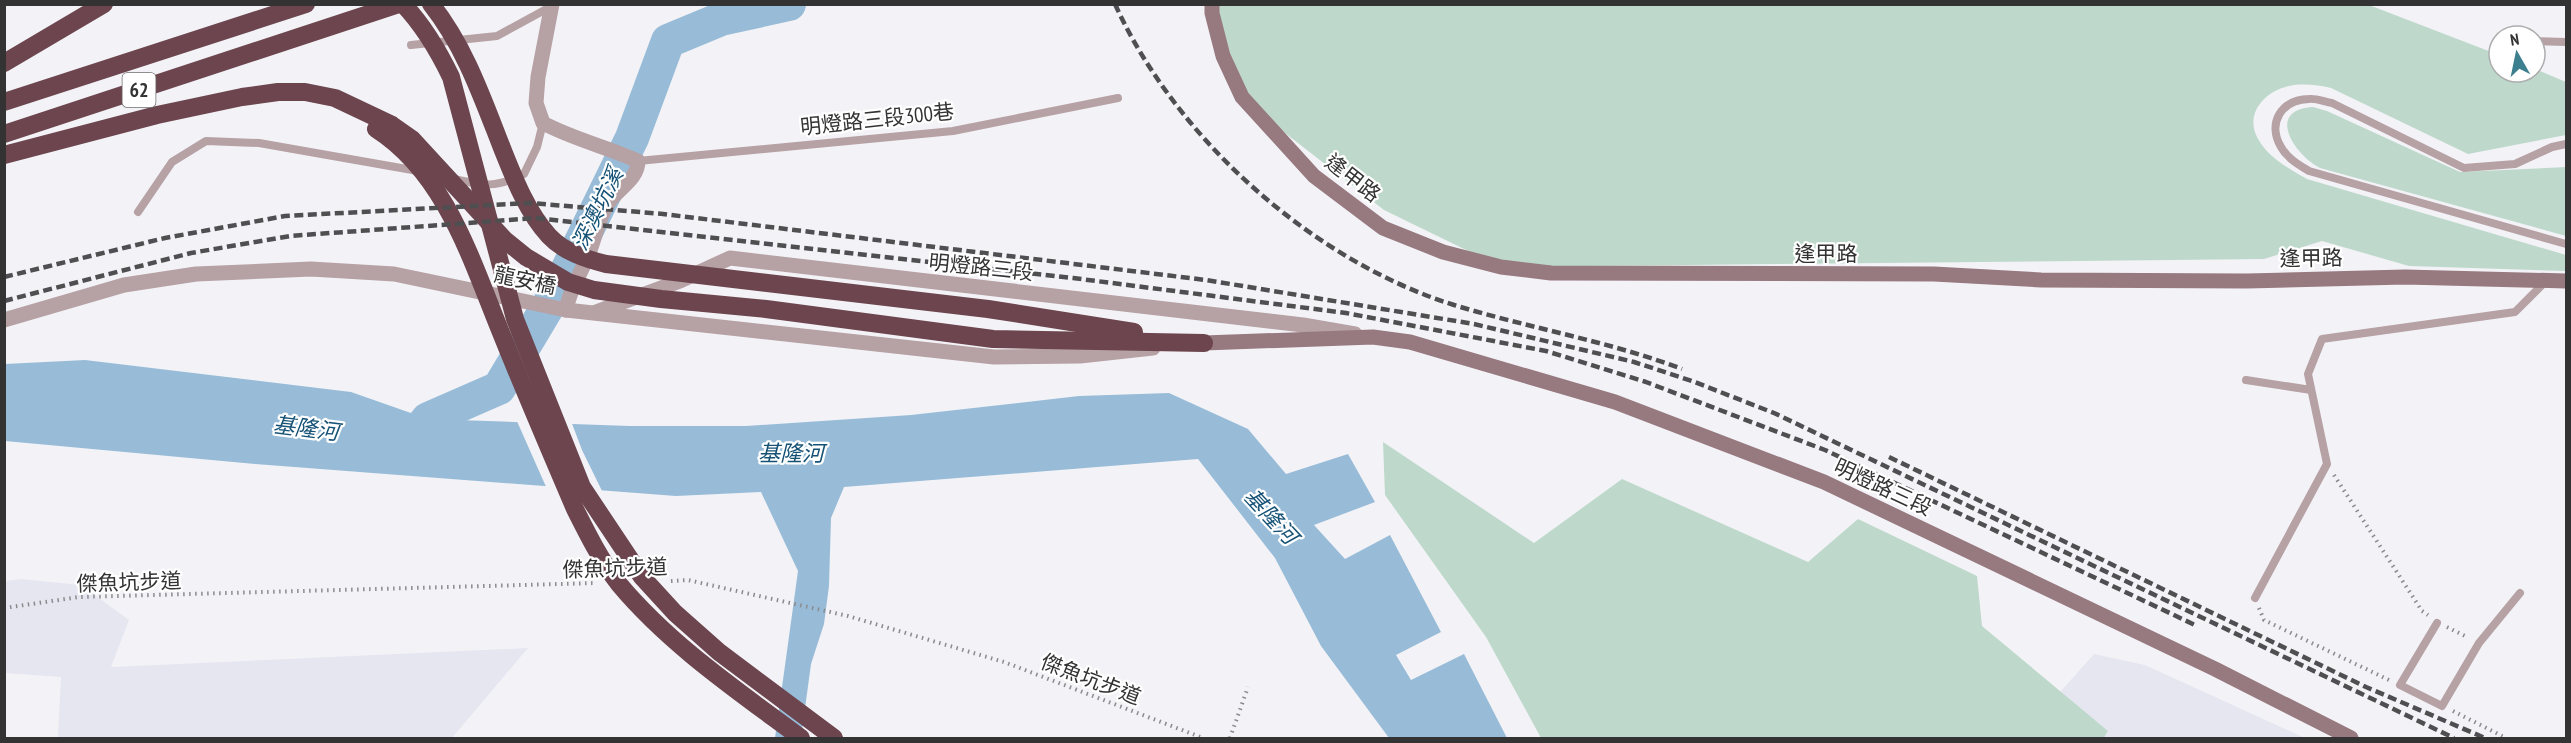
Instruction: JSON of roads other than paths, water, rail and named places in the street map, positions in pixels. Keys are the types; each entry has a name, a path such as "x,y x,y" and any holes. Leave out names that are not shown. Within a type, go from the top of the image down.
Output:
{"highway":[{"path":"13,59 104,4"},
{"name":"62","path":"4,102 306,4"},
{"path":"431,4 454,36 469,63 513,176 530,208 550,237 578,256 606,264 988,309 1204,343"},
{"path":"398,6 418,20 451,77 515,319 582,488 642,577 675,613 719,652 834,738"},
{"name":"62","path":"4,134 398,6"},
{"path":"4,155 53,144 137,119 242,97 278,92 305,92 335,98 392,125 412,139 431,158 505,240 543,269 568,282 594,290 766,309 993,339 1204,343"},
{"path":"242,97 289,100 338,111 366,123 403,149 432,184 459,233 574,509 601,558 644,612 708,668 801,738"}],"main road":[{"name":"逢甲路","path":"1212,4 1212,13 1223,56 1242,97 1314,176 1383,228 1443,252 1501,267 1551,273 1934,274 2041,280 2405,277 2566,280"},
{"name":"明燈路三段","path":"1204,343 1373,337 1410,342 1615,402 1824,482 2215,669 2351,738"}],"street":[{"path":"552,5 536,94 536,103 543,123 558,131 614,150 638,161 635,175 608,204 565,309"},
{"name":"明燈路三段","path":"593,313 680,281 730,258 1303,325 1373,337"},
{"name":"龍安橋","path":"4,320 124,285 196,274 311,269 394,274 565,309"},
{"path":"680,281 665,292 664,301 681,322"},
{"name":"明燈路三段","path":"565,309 994,357 1080,356 1204,343"}],"lane":[{"path":"411,45 497,36 552,5"},
{"path":"2547,41 2566,42"},
{"name":"明燈路三段300巷","path":"638,161 953,131 1118,98"},
{"path":"2566,144 2552,147 2515,164 2464,168 2332,103 2310,98 2293,102 2280,111 2276,121 2276,136 2282,149 2295,163 2309,171 2566,244"},
{"path":"138,212 172,162 206,141 259,143 396,166 478,184 503,184 524,174 537,147 543,123"},
{"path":"2255,598 2327,464 2308,374 2322,339 2515,312 2547,280"},
{"path":"2246,380 2311,390"},
{"path":"2437,623 2400,685 2442,706 2479,643 2520,593"}],"water":[{"name":"基隆河","path":"85,360 351,392 428,419 630,426 746,426 911,415 1079,396 1169,393 1248,429 1286,474 1348,454 1375,502 1314,525 1345,559 1390,535 1441,632 1396,655 1411,680 1464,654 1507,738 1389,738 1321,646 1275,558 1198,459 844,487 831,518 829,586 824,624 811,664 801,738 775,738 798,571 761,492 676,496 255,464 5,441 5,364"}],"waterway":[{"name":"深澳坑溪","path":"411,440 428,419 499,388 557,291 632,138 668,41 721,19 789,4"}],"railway":[{"path":"1115,4 1141,54 1174,102 1212,147 1254,189 1301,226 1350,258 1401,285 1454,305 1626,350 1682,369"},
{"path":"4,277 165,238 285,216 530,203 663,214 1206,280 1474,324 1634,362 1692,381 1774,413 2454,738"},
{"path":"4,301 191,253 290,236 536,218 1073,278 1346,313 1546,351 1646,382 1825,450 2195,625"},
{"path":"1889,457 2366,687 2485,738"}]}
